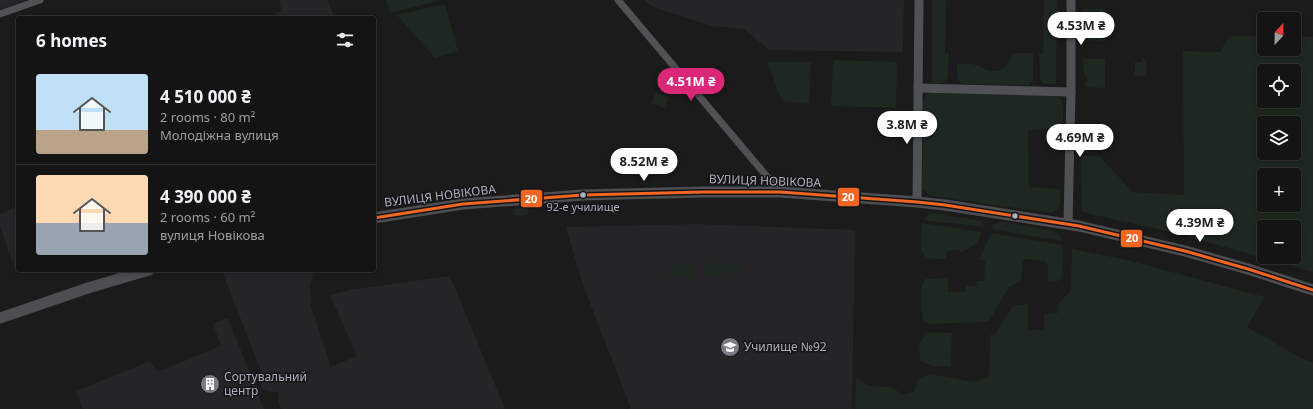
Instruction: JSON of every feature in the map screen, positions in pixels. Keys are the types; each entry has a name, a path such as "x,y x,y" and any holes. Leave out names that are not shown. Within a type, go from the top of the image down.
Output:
{"main road":[{"name":"ВУЛИЦЯ НОВІКОВА","path":"376,218 463,204 583,195 780,192 917,202 1068,224"},
{"path":"1068,224 1185,251 1248,268 1313,290"},
{"path":"0,318 88,288 142,272"}],"street":[{"path":"0,14 40,0"},
{"path":"618,0 780,192"},
{"path":"917,202 919,0"},
{"path":"1068,224 1071,92 1071,0"},
{"path":"918,88 1071,92"}],"shaded area":[{"path":"0,0 27,0 0,9"},
{"path":"279,0 328,0 333,16 277,16 276,13 282,11"},
{"path":"386,0 442,0 390,13"},
{"path":"644,0 904,0 903,52 769,50 744,29 712,26 653,7"},
{"path":"932,0 946,0 945,53 949,53 948,77 946,81 941,83 932,83"},
{"path":"1044,0 1057,0 1056,84 1044,84 1040,78 1039,54 1043,54"},
{"path":"445,4 458,51 435,58 397,15"},
{"path":"1083,9 1105,9 1105,41 1082,41"},
{"path":"1229,36 1257,36 1257,56 1301,56 1301,36 1313,37 1313,272 1285,264 1301,264 1301,220 1257,220 1257,256 1179,234 1082,212 1081,155 1100,157 1133,192 1184,195 1183,51 1220,52"},
{"path":"1013,53 1033,53 1033,81 1029,85 964,84 958,79 957,64 971,64 995,71 1006,66"},
{"path":"1143,58 1147,61 1146,76 1135,76 1135,62 1142,62"},
{"path":"1083,59 1105,59 1105,88 1084,87 1087,79 1083,69"},
{"path":"833,60 897,62 896,108 831,106"},
{"path":"767,62 811,62 809,104 782,101"},
{"path":"656,92 669,97 664,108 651,103"},
{"path":"930,93 1051,95 1060,98 1063,106 1063,128 1028,130 1029,187 1060,189 1060,204 1057,210 1050,213 932,196 927,193 922,188 923,103 926,95"},
{"path":"528,207 528,214 515,216 513,209"},
{"path":"16,208 15,269 0,226 0,214"},
{"path":"934,213 983,221 984,227 923,220 928,215"},
{"path":"999,221 1054,231 1060,235 1062,241 991,229 993,225"},
{"path":"922,223 981,232 981,236 977,242 961,253 960,250 947,251 946,258 929,258 922,252"},
{"name":"Училище №92","path":"699,224 855,230 852,409 631,409 583,285 566,227"},
{"path":"991,233 1063,245 1062,278 1058,281 1048,282 1048,264 1046,261 1025,259 1023,261 1021,280 1009,287 987,322 930,324 924,322 921,306 921,293 925,279 948,278 948,292 966,292 966,286 976,286 977,281 984,281 985,260 979,260"},
{"path":"1072,249 1127,260 1265,297 1247,327 1303,359 1313,362 1313,409 855,409 856,378 870,386 890,387 903,394 914,392 919,378 930,374 973,382 989,376 990,335 995,334 1013,306 1028,304 1028,330 1044,330 1044,314 1058,313 1059,303 1071,290"},
{"path":"670,263 692,264 692,277 670,276"},
{"path":"705,263 743,264 727,276 705,276"},
{"path":"222,272 314,272 310,285 311,306 331,367 357,356 330,295 349,290 450,276 505,409 281,409 278,402 279,393 263,390 256,373 261,371"},
{"path":"228,318 264,409 83,409 76,391 150,361 158,372 221,346 213,324"},
{"path":"931,332 952,333 951,366 933,366 921,362 919,348 921,341"}],"transit line":[{"name":"20","path":"376,218 463,204 583,195 780,192 917,202 1079,226 1185,251 1313,290"}],"place":[{"name":"92-е училище","path":"583,195"},
{"name":"Училище №92","path":"730,347"},
{"name":"Сортувальний центр","path":"210,384"}]}
